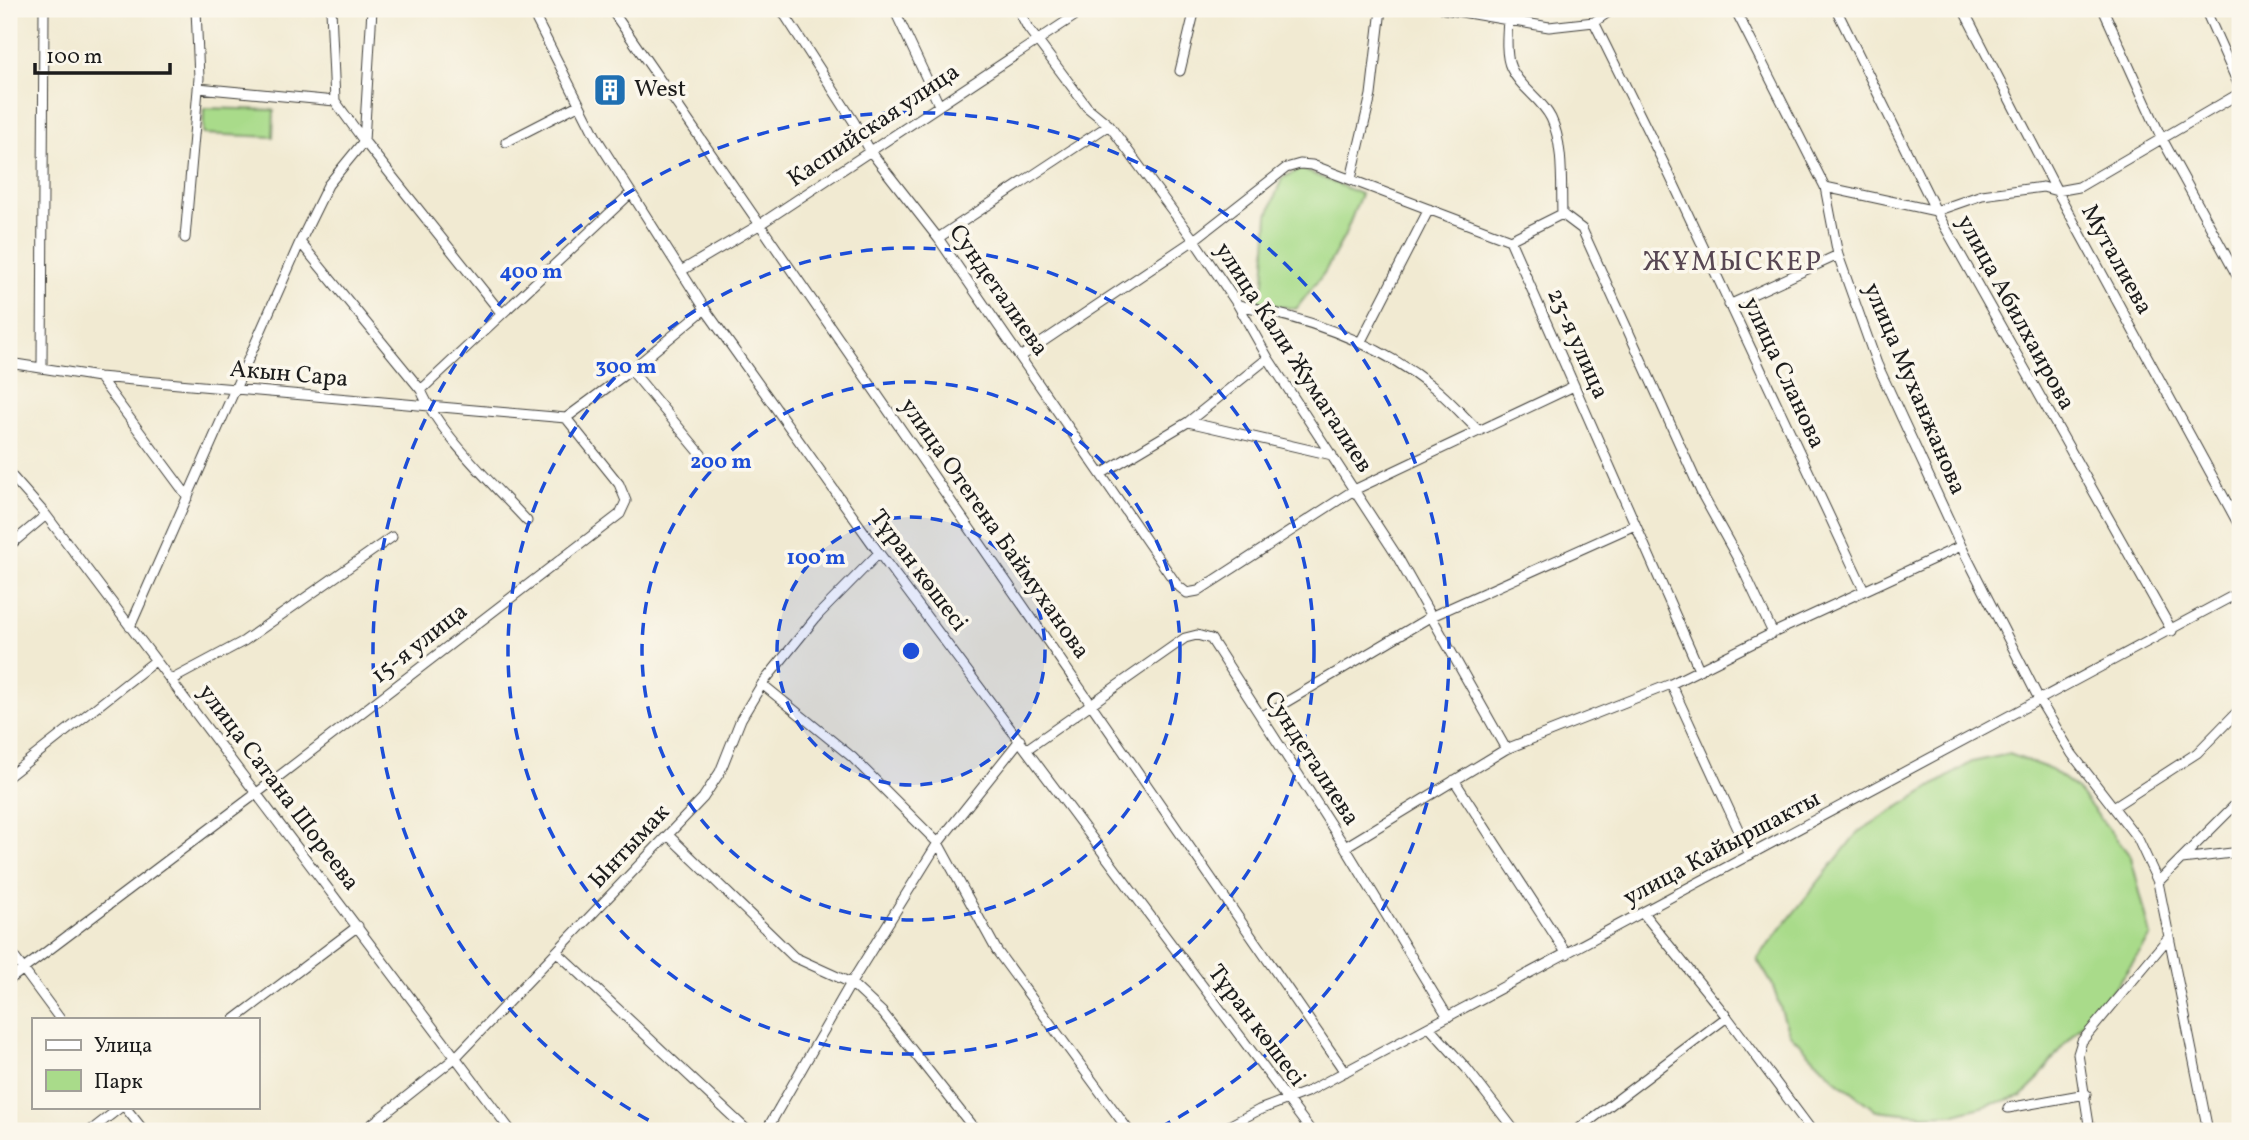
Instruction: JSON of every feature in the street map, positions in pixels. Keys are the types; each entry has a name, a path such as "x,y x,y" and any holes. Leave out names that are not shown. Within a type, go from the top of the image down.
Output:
{"street":[{"path":"42,368 44,9"},
{"path":"185,238 198,88 196,9"},
{"path":"331,9 335,101 502,314"},
{"path":"130,627 300,242 328,185 364,141 372,9"},
{"name":"Тұран көшесі","path":"531,9 578,105 705,309 880,553 1311,1131"},
{"name":"улица Отегена Баймуханова","path":"611,9 1345,1072"},
{"name":"Сундеталиева","path":"781,9 871,152 938,238 1177,585 1187,593 1198,591 1354,490"},
{"path":"894,9 939,105"},
{"name":"улица Кали Жумагалиев","path":"1017,9 1087,107 1109,125 1238,305 1268,358 1397,556 1506,749"},
{"name":"Каспийская улица","path":"681,271 759,225 1085,9"},
{"path":"1180,71 1195,9"},
{"path":"1351,179 1371,95 1381,9"},
{"path":"1444,9 1549,27 1594,22 1613,9"},
{"name":"улица Муханжанова","path":"1735,9 1825,187 1838,255 1877,364 1961,546 2040,701 2072,754 2138,839 2158,882 2208,1131"},
{"name":"улица Абилхаирова","path":"1836,9 1936,211 2172,631"},
{"name":"Муталиева","path":"1963,9 2057,191 2240,527"},
{"path":"2103,9 2161,137 2240,281"},
{"path":"1825,187 1936,211 1982,195 2043,187 2057,191 2079,187 2240,91 2205,9"},
{"path":"1508,20 1509,67 1542,102 1552,120 1561,162 1562,214"},
{"name":"улица Сланова","path":"1594,22 1864,590"},
{"path":"198,88 335,101"},
{"path":"506,142 578,105"},
{"path":"938,238 1109,125"},
{"path":"1020,357 1194,240 1286,168 1300,164 1312,165 1351,179 1510,240 1562,214"},
{"path":"422,390 631,193"},
{"path":"1360,343 1429,209"},
{"path":"1562,214 1582,229 1702,494 1738,559 1773,633"},
{"name":"23-я улица","path":"1510,240 1699,669"},
{"path":"300,242 422,390 427,405 440,425 527,521"},
{"path":"1729,305 1838,255"},
{"path":"1238,305 1312,322 1387,356 1432,386 1479,431"},
{"path":"566,418 631,370 705,309"},
{"path":"1101,474 1188,422 1268,358"},
{"name":"Акын Сара","path":"9,363 99,377 566,418"},
{"path":"631,370 710,465"},
{"path":"99,377 188,497"},
{"path":"1354,490 1574,386"},
{"name":"15-я улица","path":"9,980 620,514 626,501 619,484 566,418"},
{"path":"1188,422 1332,455"},
{"name":"улица Сатана Шореева","path":"9,473 46,515 511,1131"},
{"path":"9,546 46,515"},
{"path":"1261,717 1430,617 1635,525"},
{"path":"171,680 244,641 392,537"},
{"path":"1345,847 1506,749 1671,684 1773,633 1961,546"},
{"name":"Ынтымак","path":"363,1131 455,1058 703,798 720,772 741,719 762,684 818,615 880,553"},
{"name":"улица Кайыршакты","path":"1219,1131 1345,1072 2172,631 2240,592"},
{"name":"Сундеталиева","path":"766,1131 851,983 938,843 1023,745 1092,703 1185,638 1197,635 1211,639 1345,847 1448,1017"},
{"path":"9,776 155,661"},
{"path":"762,684 852,757 938,843 997,951 1129,1131"},
{"path":"1671,684 1750,855"},
{"path":"2115,806 2197,753 2240,709"},
{"path":"1454,780 1567,954"},
{"path":"2158,882 2240,800"},
{"path":"668,835 794,957 851,983 882,1012 976,1131"},
{"path":"2182,859 2240,852"},
{"path":"1643,913 1727,1017 1812,1131"},
{"path":"236,1018 358,926"},
{"path":"2090,1131 2078,1054 2082,1041 2169,937"},
{"path":"9,950 59,1018"},
{"path":"558,953 748,1131"},
{"path":"1576,1131 1727,1017"},
{"path":"1429,1027 1467,1069 1515,1131"},
{"path":"2008,1108 2086,1094"},
{"path":"90,1131 122,1108"},
{"path":"124,1108 144,1131"}],"green space":[{"path":"204,108 274,110 273,137 203,134"},
{"path":"1301,169 1361,194 1344,237 1324,273 1296,309 1256,302 1264,282 1268,215 1282,178"},
{"path":"2009,754 2050,769 2077,789 2131,857 2151,936 2118,984 2022,1096 1955,1114 1923,1115 1875,1110 1835,1079 1789,1033 1772,984 1757,959 1858,832 1972,762"}],"place":[{"name":"West","path":"610,90"}],"district":[{"name":"ЖҰМЫСКЕР","path":"1733,262"}]}
